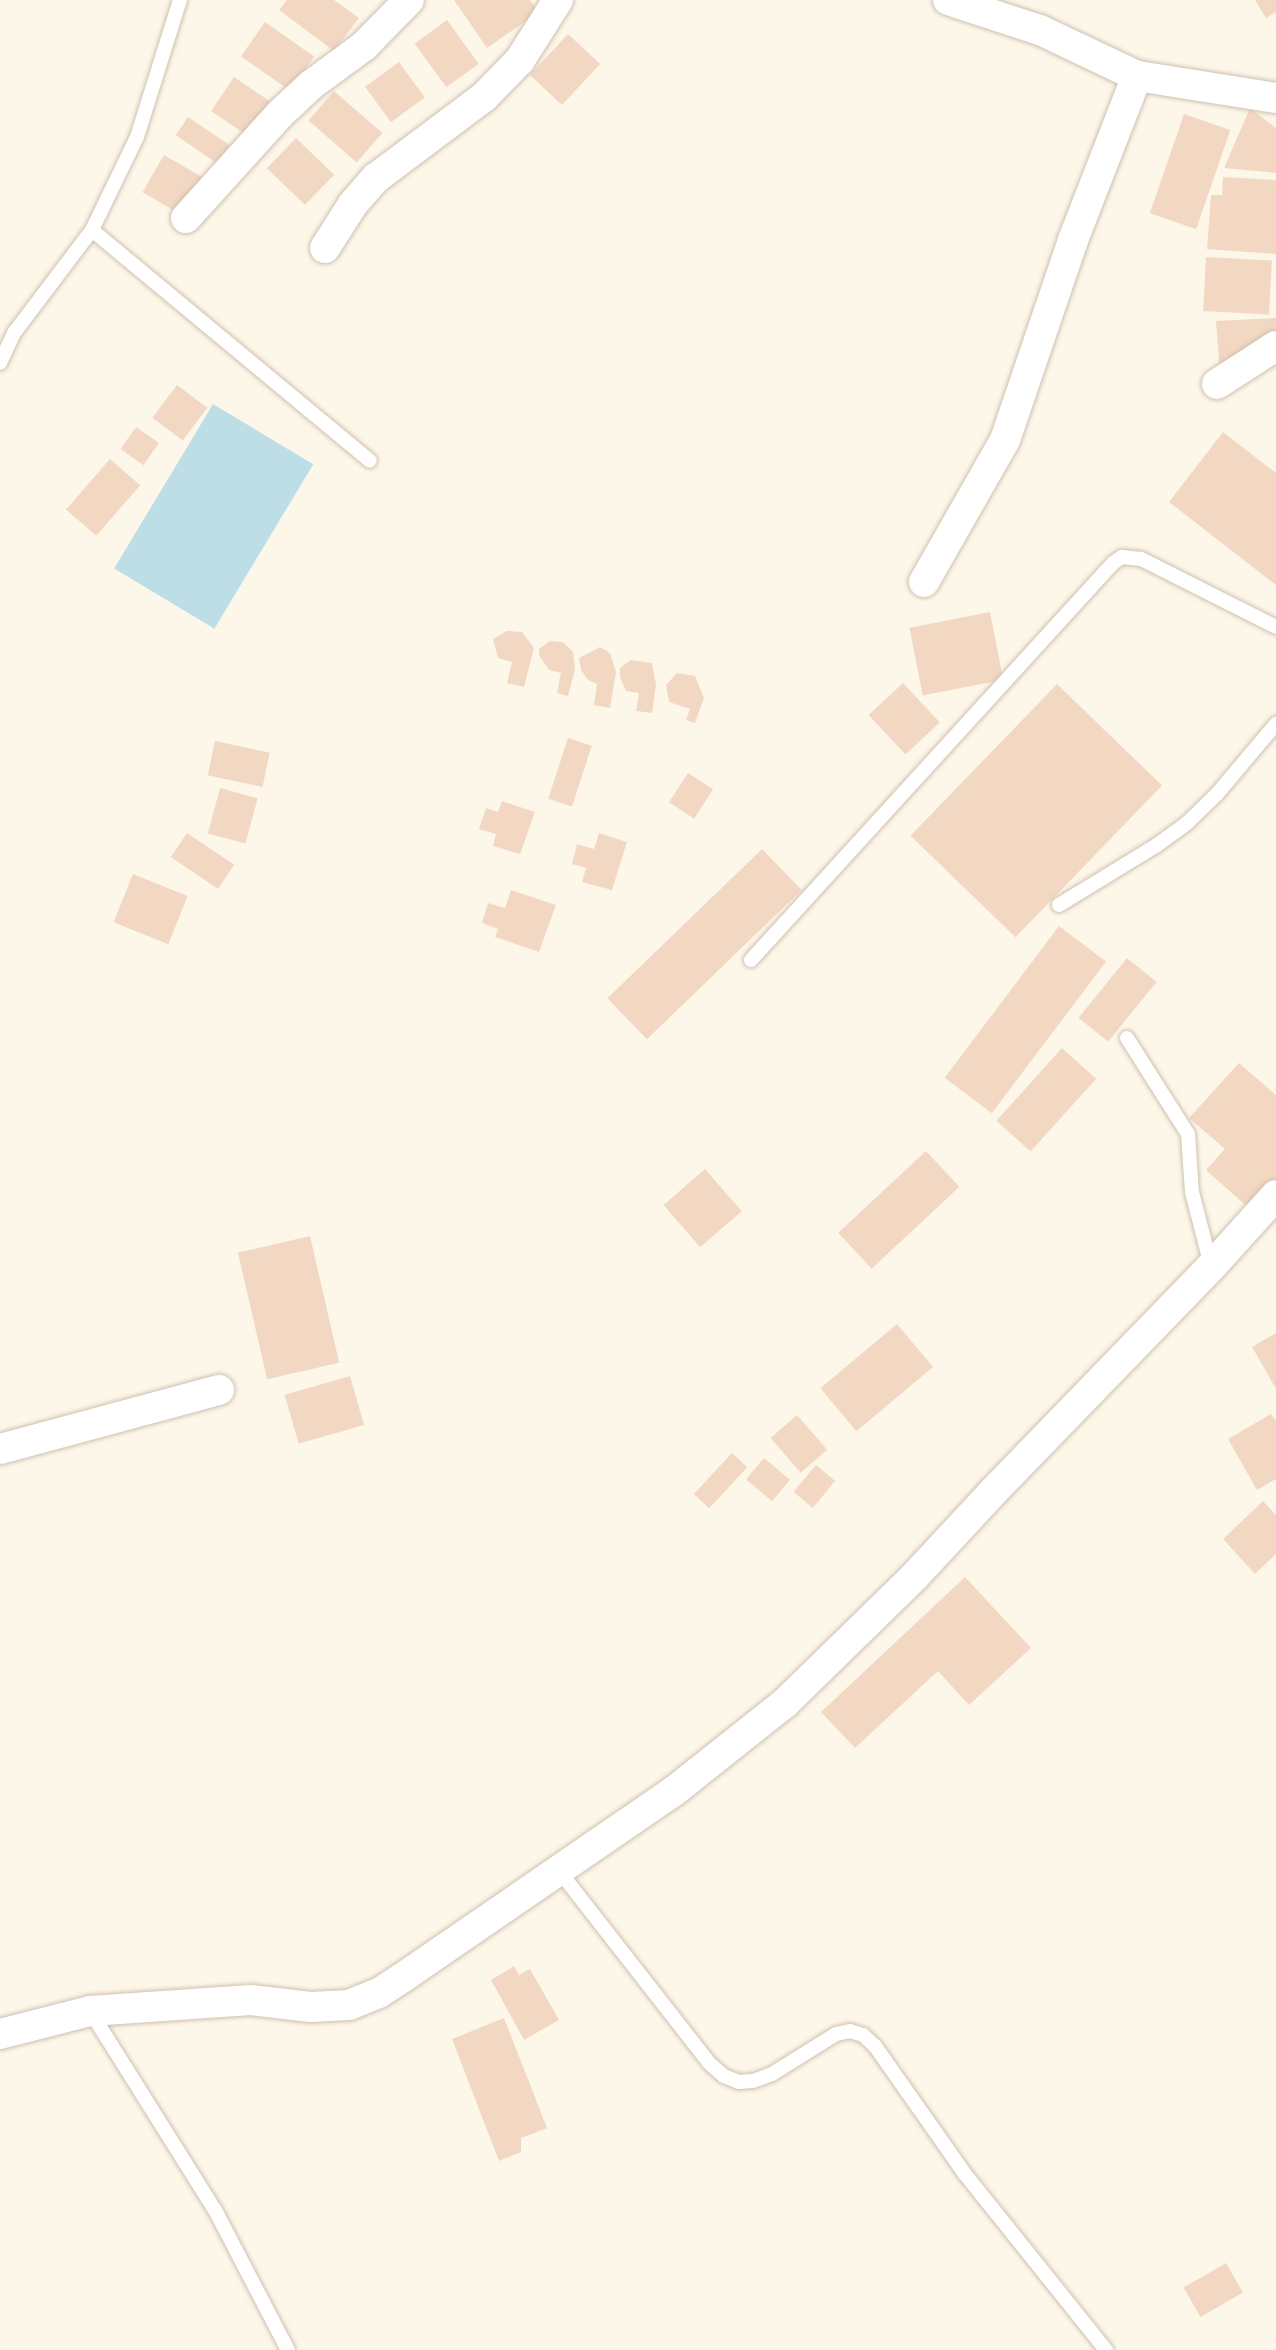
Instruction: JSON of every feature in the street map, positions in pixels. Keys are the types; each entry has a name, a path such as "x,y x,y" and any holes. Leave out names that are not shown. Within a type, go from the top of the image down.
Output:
{"street":[{"path":"186,218 280,114 311,85 364,46 409,0"},
{"path":"325,248 353,204 376,178 484,97 520,60 558,0"},
{"path":"948,0 1040,30 1138,76 1276,98"},
{"path":"924,582 1005,440 1073,240 1138,76"},
{"path":"1217,384 1276,346"},
{"path":"0,2034 90,2011 251,2000 311,2007 349,2004 379,1993 561,1872 673,1792 817,1674 914,1577 1000,1484 1211,1267 1276,1195"},
{"path":"0,1449 219,1390"}],"lane":[{"path":"0,363 14,333 92,230 137,137 180,0"},
{"path":"92,230 370,461"},
{"path":"751,960 1113,563 1122,557 1141,559 1276,627"},
{"path":"1059,905 1157,845 1187,823 1217,794 1276,724"},
{"path":"1127,1038 1188,1134 1192,1192 1211,1267"},
{"path":"561,1872 709,2063 724,2076 739,2082 772,2074 836,2034 850,2031 863,2035 875,2046 973,2185 1106,2350"},
{"path":"90,2011 215,2210 288,2350"}],"water":[{"path":"213,404 313,464 214,629 114,569"}],"building":[{"path":"287,0 334,0 359,18 334,51 279,10"},
{"path":"454,0 530,0 539,12 487,48"},
{"path":"1255,0 1276,0 1276,12 1266,18"},
{"path":"447,20 479,64 446,87 415,44"},
{"path":"265,22 314,56 290,91 241,56"},
{"path":"568,34 600,64 562,105 530,75"},
{"path":"399,62 425,98 391,122 365,87"},
{"path":"234,77 275,105 253,139 211,111"},
{"path":"334,91 382,133 357,162 308,120"},
{"path":"1250,108 1276,128 1276,173 1224,168"},
{"path":"1184,114 1230,130 1196,229 1150,213"},
{"path":"188,117 229,145 217,163 176,135"},
{"path":"296,138 334,175 305,205 267,168"},
{"path":"164,155 202,177 181,214 142,192"},
{"path":"1223,177 1276,180 1276,254 1207,249 1211,195 1222,195"},
{"path":"1206,257 1272,260 1269,314 1203,311"},
{"path":"1276,318 1276,342 1220,376 1216,321"},
{"path":"177,385 207,408 183,441 152,418"},
{"path":"136,427 159,443 143,465 121,449"},
{"path":"1223,432 1276,473 1276,585 1169,502"},
{"path":"110,459 140,485 96,536 66,510"},
{"path":"990,612 1003,680 923,695 910,628"},
{"path":"507,631 522,632 534,648 524,687 507,683 512,662 498,658 493,639"},
{"path":"550,641 563,642 573,652 575,670 568,696 557,693 561,673 549,670 539,655 539,649"},
{"path":"600,647 610,653 616,672 610,708 594,705 597,684 588,680 581,670 579,658"},
{"path":"631,660 652,663 656,685 652,713 636,711 639,693 626,691 620,677 620,668"},
{"path":"677,673 695,676 704,698 695,723 686,720 690,709 669,702 666,685"},
{"path":"903,683 940,722 905,755 869,715"},
{"path":"1057,684 1162,785 1015,937 910,836"},
{"path":"568,738 592,746 572,807 548,799"},
{"path":"215,741 270,753 262,787 208,775"},
{"path":"688,773 713,789 694,819 669,802"},
{"path":"220,788 258,798 246,843 208,833"},
{"path":"502,801 535,812 520,854 493,846 496,834 479,829 486,808 498,812"},
{"path":"187,833 234,865 218,889 171,857"},
{"path":"599,833 627,842 612,890 582,882 586,868 572,864 577,844 594,849"},
{"path":"762,849 802,890 647,1039 607,998"},
{"path":"133,874 188,896 168,944 114,922"},
{"path":"511,890 556,905 539,952 495,937 498,929 482,923 488,903 505,908"},
{"path":"1059,926 1106,962 992,1113 945,1078"},
{"path":"1127,958 1157,982 1108,1042 1079,1018"},
{"path":"1062,1048 1096,1079 1031,1152 996,1121"},
{"path":"1239,1063 1276,1095 1276,1184 1252,1211 1206,1170 1225,1149 1189,1118"},
{"path":"926,1151 959,1187 872,1269 838,1233"},
{"path":"705,1169 742,1211 700,1247 663,1205"},
{"path":"310,1236 339,1363 267,1379 238,1253"},
{"path":"897,1324 933,1367 856,1431 820,1388"},
{"path":"1276,1333 1276,1389 1252,1347"},
{"path":"350,1376 364,1425 299,1444 285,1395"},
{"path":"1271,1414 1276,1421 1276,1479 1257,1490 1228,1439"},
{"path":"797,1415 827,1450 801,1473 771,1438"},
{"path":"732,1453 747,1467 709,1508 694,1494"},
{"path":"764,1458 790,1480 772,1501 746,1479"},
{"path":"816,1465 835,1481 813,1508 794,1492"},
{"path":"1263,1501 1276,1515 1276,1554 1255,1574 1223,1539"},
{"path":"965,1577 1031,1648 969,1705 938,1671 855,1748 821,1712"},
{"path":"514,1966 519,1975 530,1969 559,2020 524,2040 491,1980"},
{"path":"504,2018 547,2128 521,2138 521,2152 499,2161 452,2039"},
{"path":"1226,2263 1243,2292 1201,2317 1184,2288"}]}
